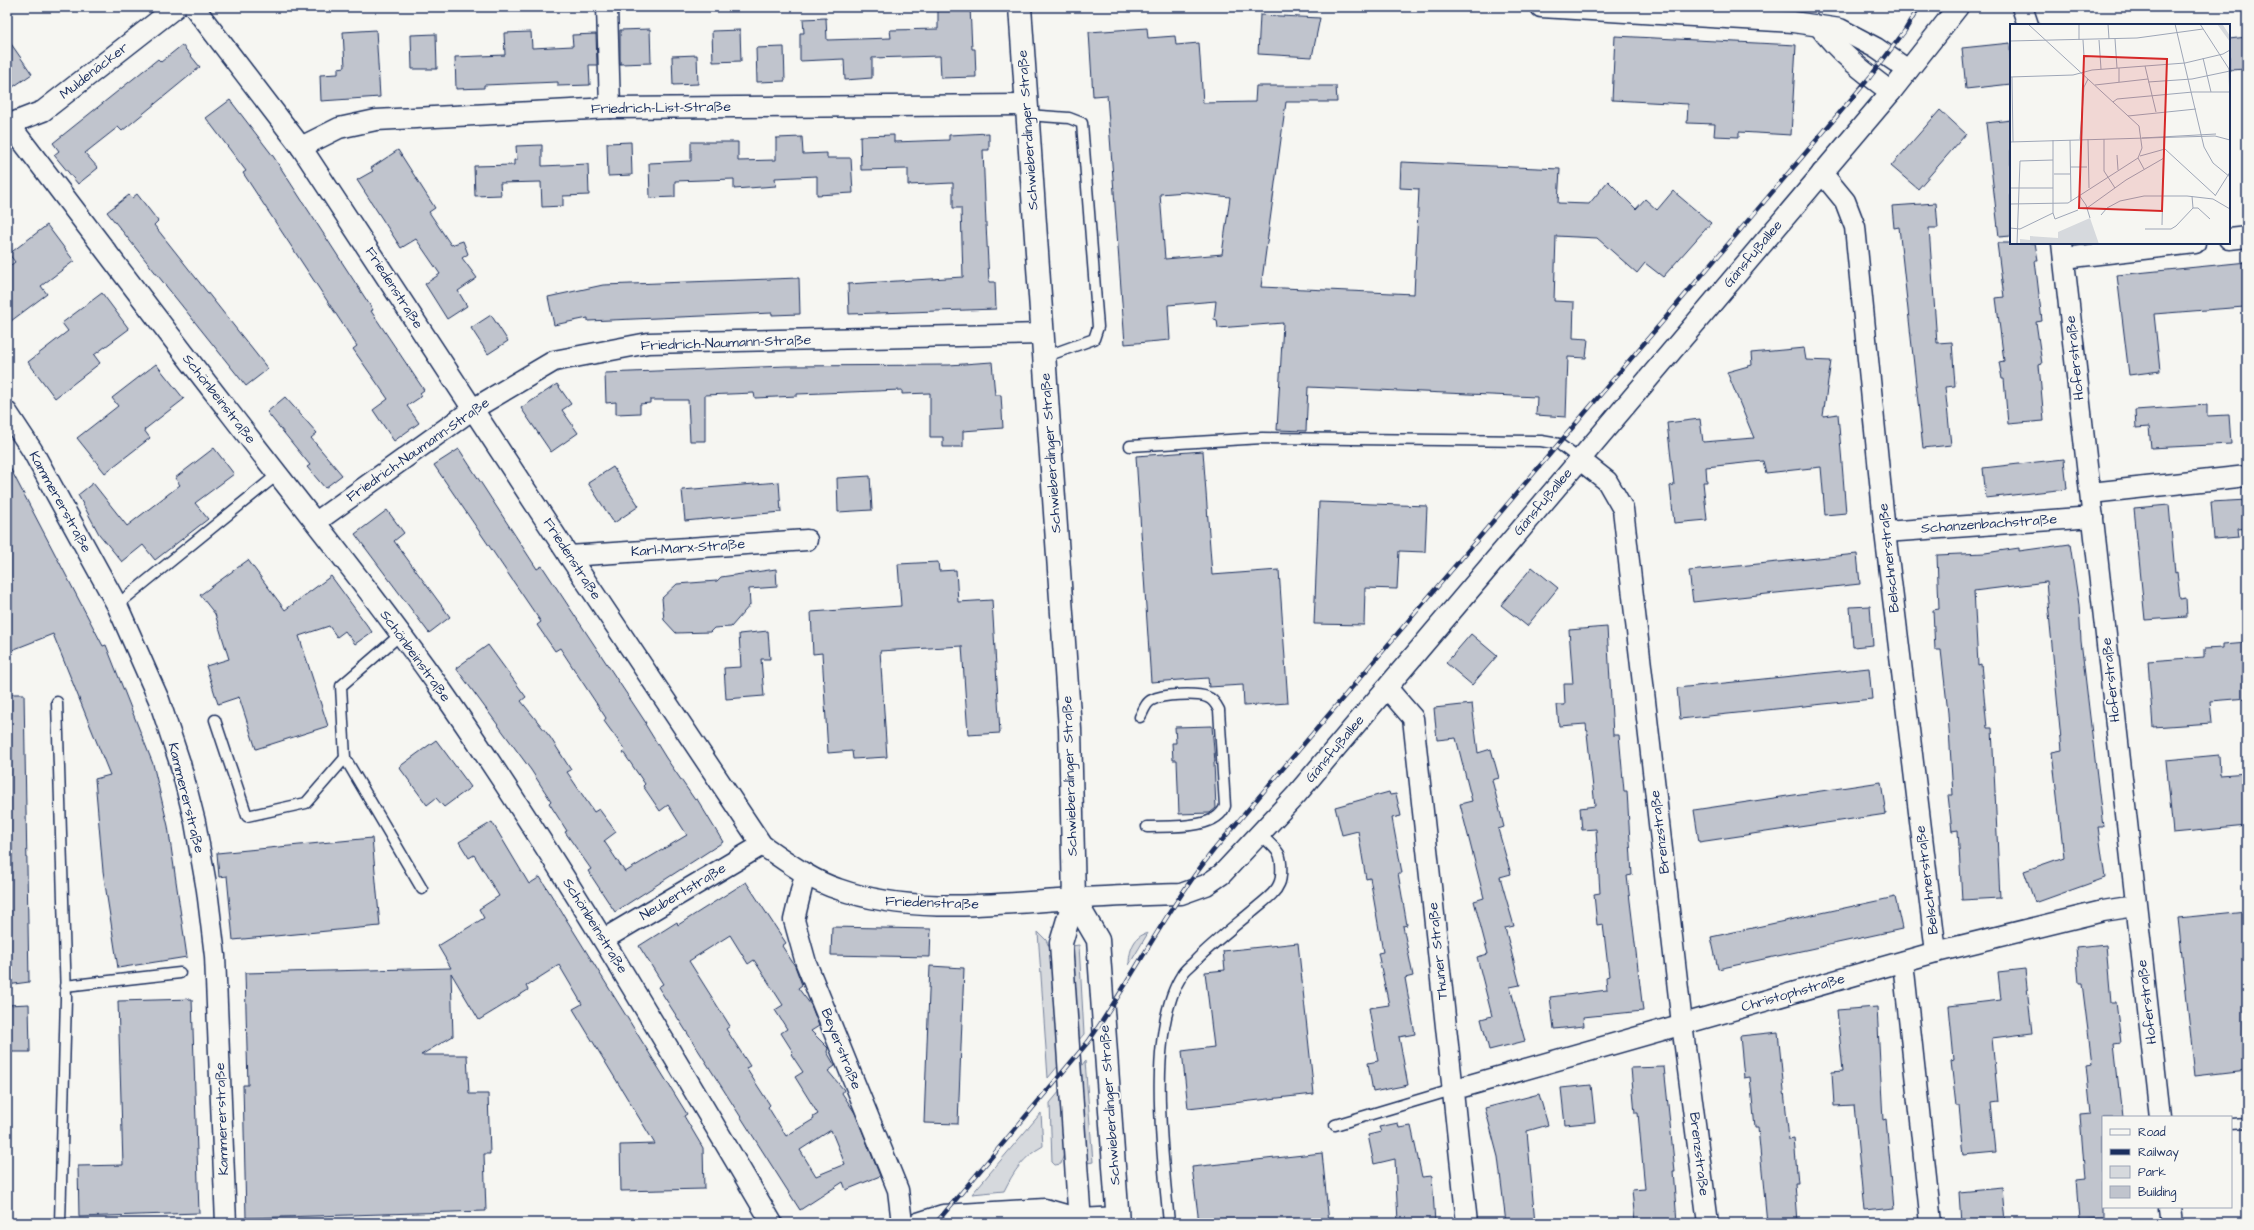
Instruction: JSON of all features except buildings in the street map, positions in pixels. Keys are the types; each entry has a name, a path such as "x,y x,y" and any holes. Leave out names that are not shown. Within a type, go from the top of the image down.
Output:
{"main road":[{"name":"Schwieberdinger Straße","path":"1020,7 1070,729 1074,899 1061,943 1077,1222"},
{"name":"Schwieberdinger Straße","path":"1074,899 1098,940 1118,1220"}],"street":[{"name":"Muldenäcker","path":"8,124 43,111 176,7"},
{"name":"Friedenstraße","path":"194,7 302,147 569,556 762,845 805,874 837,889 878,901 920,905 994,904 1074,899"},
{"path":"607,7 610,108"},
{"path":"1542,7 1793,22 1819,26 1845,31 1876,48 1908,70"},
{"name":"Gänsfußallee","path":"1074,899 1181,894 1206,885 1222,874 1296,796 1579,459 1891,92 1958,7"},
{"path":"2022,7 2028,24"},
{"path":"1819,26 1828,38 1861,68 1891,92"},
{"name":"Friedrich-List-Straße","path":"302,147 339,128 376,120 610,108 1026,110"},
{"name":"Schönbeinstraße","path":"8,124 316,522 441,690 517,802 604,939 772,1223"},
{"name":"Belschnerstraße","path":"1822,173 1845,201 1855,227 1885,532 1936,952"},
{"path":"2230,239 2247,237"},
{"path":"2063,251 2178,244"},
{"name":"Hoferstraße","path":"2063,251 2091,493 2135,906 2160,1116"},
{"name":"Friedrich-Naumann-Straße","path":"316,522 473,409 554,361 648,344 1042,334"},
{"name":"Kammererstraße","path":"7,412 35,456 117,605 159,700 180,763 195,822 206,882 215,956 226,1223"},
{"name":"Brenzstraße","path":"1579,459 1607,481 1623,509 1682,1024 1708,1223"},
{"path":"2091,493 2247,476"},
{"name":"Schanzenbachstraße","path":"1885,532 2093,517"},
{"name":"Karl-Marx-Straße","path":"569,556 807,540"},
{"name":"Thuner Straße","path":"1387,688 1413,718 1467,1223"},
{"name":"Neubertstraße","path":"604,939 762,845"},
{"name":"Beyerstraße","path":"805,874 794,920 806,963 898,1190 902,1223"},
{"name":"Christophstraße","path":"1452,1090 1936,952 2103,911 2135,906"},
{"path":"1903,962 1931,1223"},
{"path":"2170,1208 2172,1223"},
{"path":"918,1223 943,1215 1045,1209 1077,1222 1118,1220"}],"lane":[{"path":"1026,110 1070,118 1082,123 1098,327 1094,339 1044,357"},
{"path":"1130,446 1262,438 1542,441 1559,444 1579,459"},
{"path":"117,605 278,474"},
{"path":"400,634 341,686 345,758 422,889"},
{"path":"1140,717 1150,700 1158,697 1198,694 1208,697 1215,702 1219,710 1225,806 1223,811 1216,818 1205,823 1147,827"},
{"path":"57,702 65,986 60,1223"},
{"path":"215,720 247,816 306,803 345,758"},
{"path":"1169,1223 1162,1150 1160,1092 1163,1034 1166,1014 1174,990 1182,974 1210,946 1270,896 1280,884 1281,867 1279,854 1260,834"},
{"path":"65,986 180,974"},
{"path":"1335,1125 1452,1090"},
{"path":"2232,1125 2247,1124"}],"green space":[{"path":"1038,932 1046,940 1051,951 1058,1066 1048,1078"},
{"path":"1148,933 1129,965 1131,950 1135,941 1139,937"},
{"path":"1079,945 1084,1034 1078,1041 1072,946"},
{"path":"1085,1061 1093,1162 1087,1163 1080,1068"},
{"path":"1060,1091 1064,1153 1061,1164 1055,1165 1052,1162 1050,1103"},
{"path":"1041,1113 1043,1146 1036,1150 1020,1165 1004,1191 972,1194"}],"railway":[{"path":"936,1223 1088,1042 1179,897 1213,851 1870,77 1904,32 1919,7"}]}
